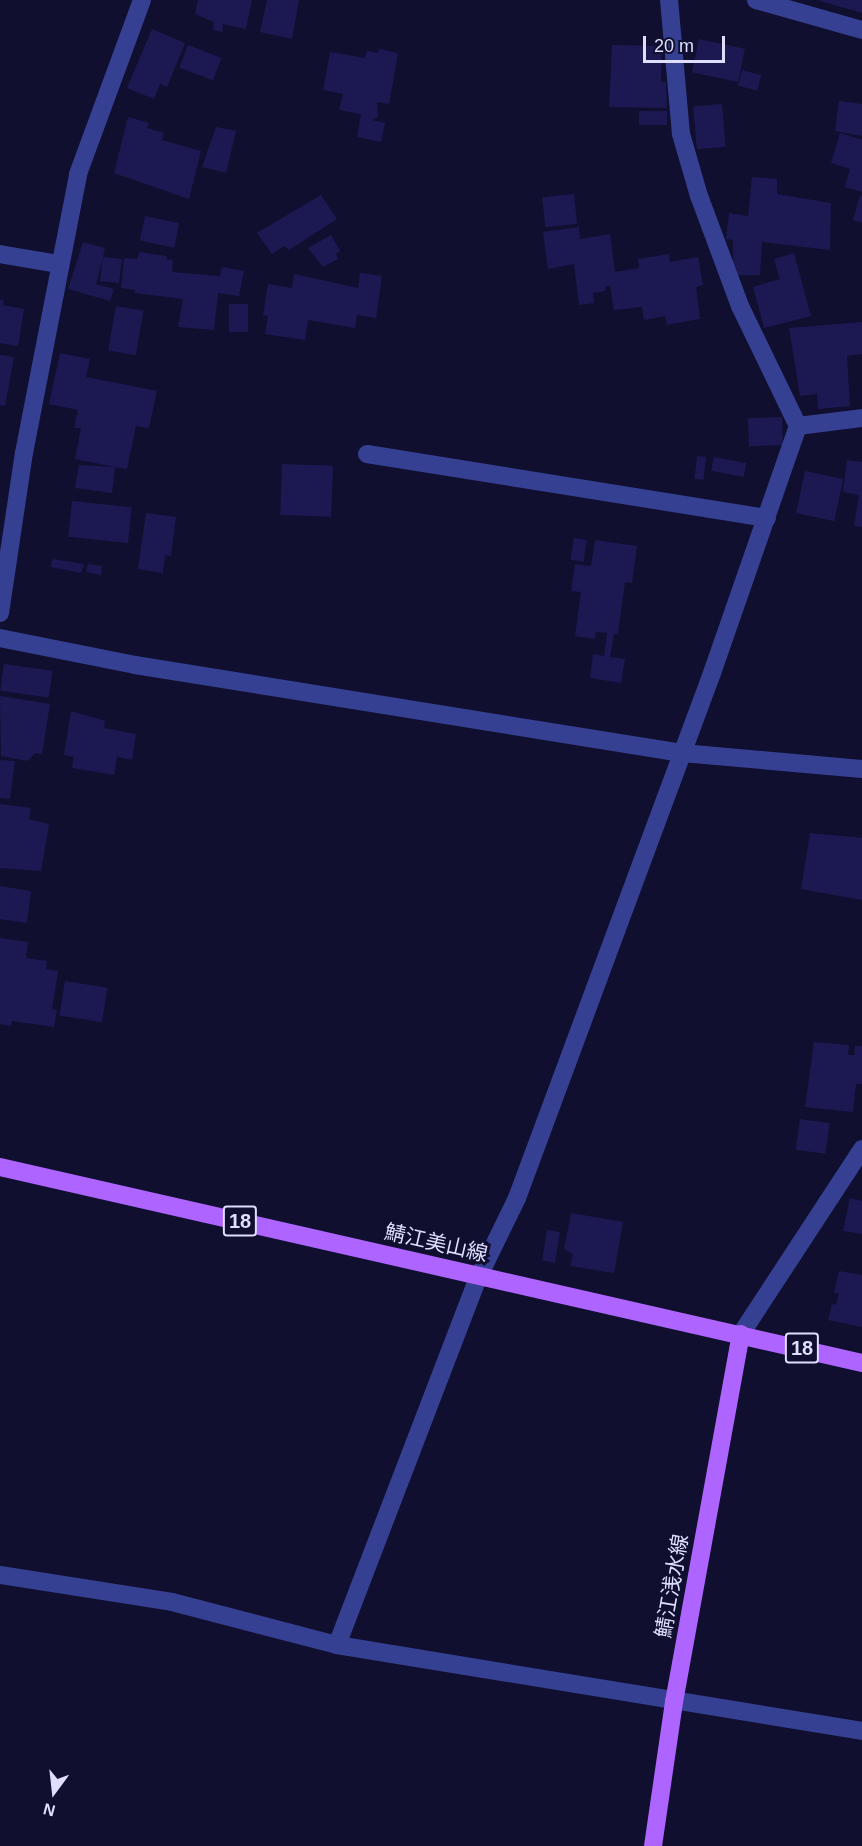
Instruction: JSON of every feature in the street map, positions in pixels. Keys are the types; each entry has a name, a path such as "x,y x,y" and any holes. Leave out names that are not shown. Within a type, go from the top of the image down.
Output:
{"main road":[{"name":"鯖江美山線","path":"0,1167 862,1362"},
{"name":"鯖江浅水線","path":"653,1846 674,1702 741,1334"}],"street":[{"path":"0,613 24,453 78,174 142,0"},
{"path":"337,1645 479,1276 517,1198 682,753 798,426 740,306 699,196 681,134 669,0"},
{"path":"756,0 862,30"},
{"path":"0,254 59,264"},
{"path":"798,426 862,418"},
{"path":"367,454 767,518"},
{"path":"0,638 135,665 682,753 862,769"},
{"path":"741,1334 862,1149"},
{"path":"0,1575 172,1602 337,1645 862,1731"}],"building":[{"path":"198,0 252,0 246,29 223,24 222,32 213,30 214,22 195,14"},
{"path":"267,0 299,0 292,39 260,32"},
{"path":"862,0 862,13 820,1"},
{"path":"152,29 185,43 167,87 160,84 154,99 127,88"},
{"path":"699,39 745,49 738,82 692,72"},
{"path":"188,45 222,58 213,80 179,67"},
{"path":"612,45 662,46 661,82 666,82 667,108 609,107"},
{"path":"379,49 398,53 389,104 377,102 378,117 372,120 385,123 381,142 357,137 361,114 339,110 343,94 323,90 330,52 365,58 367,51 378,53"},
{"path":"742,70 761,75 757,91 738,85"},
{"path":"839,101 862,104 862,136 835,131"},
{"path":"722,104 726,147 697,149 693,107"},
{"path":"639,111 667,111 667,125 639,125"},
{"path":"128,117 149,123 147,128 164,133 162,140 201,151 189,199 114,173"},
{"path":"216,127 236,131 226,173 202,167"},
{"path":"840,133 862,140 862,192 845,187 850,169 831,163"},
{"path":"752,177 777,179 777,194 831,203 830,250 762,242 760,275 733,275 733,240 726,239 729,213 748,216"},
{"path":"574,194 577,224 545,227 542,197"},
{"path":"321,195 337,219 289,250 284,246 272,254 257,233"},
{"path":"860,195 862,196 862,223 853,220"},
{"path":"145,216 179,223 174,248 140,240"},
{"path":"579,227 580,239 610,234 615,272 639,268 638,259 669,254 670,262 698,257 703,285 696,287 700,319 667,325 665,316 644,320 642,307 614,310 610,286 605,286 606,291 593,293 594,303 579,305 574,264 548,269 543,232"},
{"path":"331,235 340,251 336,254 338,259 323,267 308,248"},
{"path":"83,242 105,248 96,284 114,289 110,301 68,289"},
{"path":"139,252 167,256 166,259 173,260 172,272 220,276 222,267 244,271 239,296 218,293 214,330 178,327 183,299 135,293 135,290 121,288 124,258 137,259"},
{"path":"794,253 811,316 764,328 753,287 780,279 774,259"},
{"path":"103,257 122,259 119,283 100,281"},
{"path":"360,273 382,276 376,318 357,315 355,328 308,320 305,340 265,334 268,316 263,315 268,284 292,288 294,274 358,288"},
{"path":"0,300 4,300 3,305 24,309 18,346 0,343"},
{"path":"229,304 248,304 248,332 229,332"},
{"path":"116,306 144,311 136,355 108,350"},
{"path":"862,322 862,354 847,356 850,406 818,409 817,394 800,396 789,328"},
{"path":"60,353 90,359 86,377 157,391 149,428 136,426 127,469 75,459 81,428 74,428 78,410 49,404"},
{"path":"0,355 14,357 5,406 0,405"},
{"path":"782,417 783,445 749,446 748,418"},
{"path":"697,456 706,457 704,480 695,479"},
{"path":"714,457 746,463 744,477 711,471"},
{"path":"847,460 862,462 862,527 854,526 859,495 843,492"},
{"path":"282,464 333,466 331,517 280,515"},
{"path":"79,465 115,467 112,493 75,488"},
{"path":"805,471 843,479 834,521 796,513"},
{"path":"72,501 132,507 128,543 68,537"},
{"path":"146,513 176,517 171,556 165,555 163,573 138,569"},
{"path":"574,538 587,540 583,562 571,560"},
{"path":"595,540 637,546 632,583 625,582 618,634 614,634 610,657 625,659 621,683 590,678 593,654 604,656 607,633 596,632 595,639 575,636 581,592 571,591 575,564 591,566"},
{"path":"52,559 84,564 81,573 51,567"},
{"path":"88,564 102,566 101,575 86,572"},
{"path":"4,664 53,671 49,698 0,691"},
{"path":"0,696 50,704 42,754 35,753 28,761 1,756"},
{"path":"71,711 105,721 104,728 136,734 132,760 117,757 114,775 72,768 74,757 64,755"},
{"path":"0,760 15,761 10,799 0,798"},
{"path":"0,804 31,808 29,819 49,824 41,871 0,868"},
{"path":"810,833 862,838 862,900 801,889"},
{"path":"0,886 31,891 27,923 0,919"},
{"path":"0,938 28,942 26,958 47,961 46,969 58,971 52,1009 57,1010 54,1027 12,1021 11,1026 0,1024"},
{"path":"65,981 107,988 102,1022 60,1016"},
{"path":"814,1042 849,1045 848,1055 854,1055 855,1046 862,1046 862,1084 856,1084 853,1112 805,1107"},
{"path":"800,1119 830,1123 825,1154 796,1150"},
{"path":"850,1198 862,1201 862,1234 843,1231"},
{"path":"571,1213 623,1222 614,1273 570,1266 573,1254 564,1249"},
{"path":"547,1230 560,1232 555,1263 542,1261"},
{"path":"839,1271 862,1275 862,1327 828,1320 832,1304 836,1305 839,1293 834,1293"}]}
